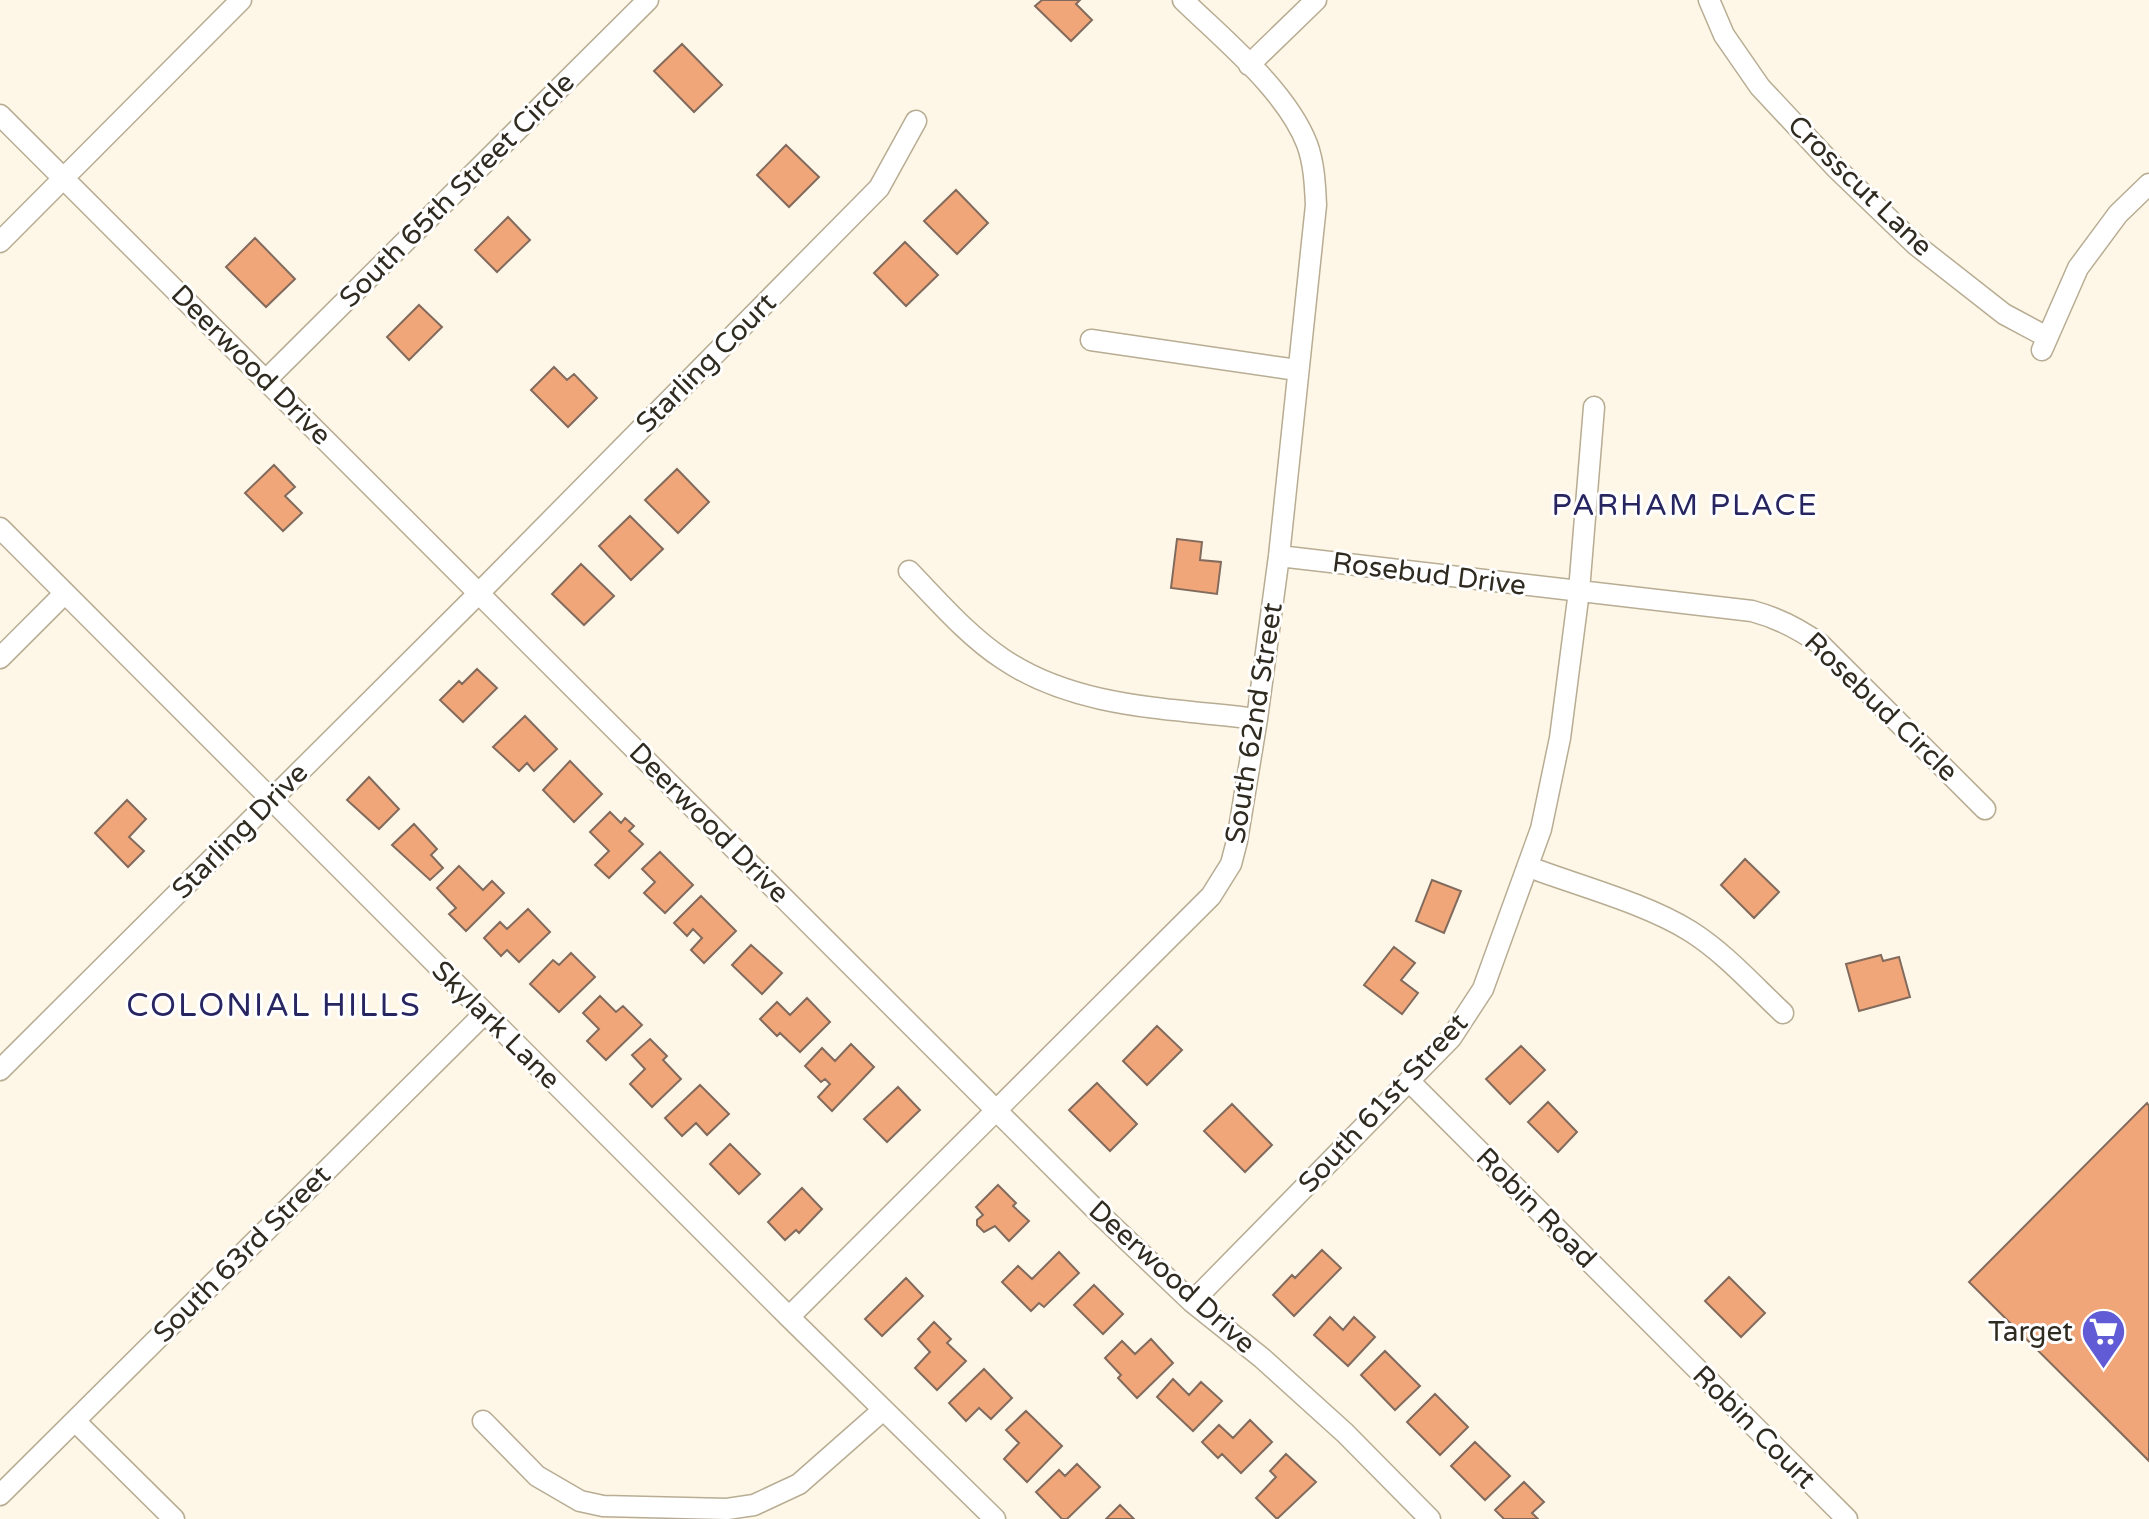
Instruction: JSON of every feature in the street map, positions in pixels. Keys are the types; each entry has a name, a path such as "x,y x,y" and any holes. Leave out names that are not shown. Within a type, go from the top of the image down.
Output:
{"street":[{"path":"0,242 241,0"},
{"name":"South 65th Street Circle","path":"266,380 648,0"},
{"name":"South 62nd Street","path":"789,1317 1211,896 1231,864 1257,719 1279,556 1316,205 1311,158 1306,142 1282,101 1183,0"},
{"path":"1249,65 1316,0"},
{"name":"Crosscut Lane","path":"1709,0 1724,35 1760,87 1835,167 1916,245 2045,344 2078,268 2118,214 2149,184"},
{"name":"Deerwood Drive","path":"0,115 1192,1302 1262,1358 1345,1433 1430,1519"},
{"name":"Starling Court","path":"479,593 879,188 916,121"},
{"path":"1091,340 1297,370"},
{"name":"South 61st Street","path":"1192,1302 1451,1038 1483,989 1541,829 1560,738 1579,591 1594,407"},
{"name":"Skylark Lane","path":"0,528 995,1519"},
{"name":"Rosebud Drive","path":"1279,556 1579,591"},
{"path":"909,571 1000,658 1058,689 1094,699 1257,719"},
{"name":"Rosebud Circle","path":"1579,591 1752,611 1796,627 1820,644 1985,809"},
{"path":"0,658 65,593"},
{"name":"Starling Drive","path":"0,1070 479,593"},
{"path":"1529,867 1655,913 1689,930 1720,953 1783,1013"},
{"name":"South 63rd Street","path":"0,1495 485,1013"},
{"name":"Robin Road","path":"1410,1082 1661,1334"},
{"name":"Robin Court","path":"1661,1334 1847,1519"},
{"path":"483,1421 537,1476 580,1501 603,1506 727,1509 754,1505 799,1484 883,1410"},
{"path":"75,1421 174,1519"}],"building":[{"path":"1042,0 1080,0 1076,4 1092,20 1071,41 1035,6"},
{"path":"682,44 722,85 694,112 654,71"},
{"path":"786,145 819,177 789,207 757,175"},
{"path":"956,190 988,223 957,254 924,221"},
{"path":"508,217 530,240 497,272 475,250"},
{"path":"255,238 295,279 266,307 226,267"},
{"path":"905,242 938,275 906,306 874,273"},
{"path":"419,305 442,327 409,360 387,337"},
{"path":"554,367 567,380 574,374 597,398 568,427 531,390"},
{"path":"274,465 295,487 285,496 302,513 283,531 245,493"},
{"path":"677,469 709,502 678,533 645,500"},
{"path":"630,516 663,549 631,580 599,546"},
{"path":"1177,539 1202,542 1200,560 1221,562 1217,594 1171,588"},
{"path":"581,564 614,596 584,625 552,594"},
{"path":"477,669 497,688 463,722 440,700"},
{"path":"525,716 557,749 534,771 527,763 519,771 493,747"},
{"path":"570,761 602,794 574,822 543,790"},
{"path":"369,777 399,809 379,829 347,800"},
{"path":"127,800 146,819 129,837 144,851 128,867 95,833"},
{"path":"610,812 621,823 625,818 634,826 629,831 643,844 609,878 595,865 609,851 590,832"},
{"path":"414,824 437,849 431,855 443,868 430,880 392,845"},
{"path":"660,852 693,885 665,913 644,893 655,882 642,869"},
{"path":"1745,859 1779,892 1754,918 1721,885"},
{"path":"459,866 483,890 492,881 504,893 466,931 449,914 456,908 437,888"},
{"path":"1432,880 1461,891 1444,933 1416,921"},
{"path":"701,896 736,931 704,963 691,950 702,938 693,929 687,936 674,923"},
{"path":"528,909 550,932 519,962 507,950 501,956 484,938 500,922 507,929"},
{"path":"751,945 782,973 762,994 732,965"},
{"path":"1394,947 1415,963 1401,980 1418,993 1402,1014 1364,985"},
{"path":"571,953 595,977 559,1012 530,984 553,960 559,965"},
{"path":"1881,955 1883,961 1899,957 1910,997 1859,1011 1846,964"},
{"path":"600,996 616,1012 623,1006 642,1025 606,1060 587,1041 599,1029 583,1013"},
{"path":"807,998 830,1022 800,1052 760,1019 777,1002 790,1015"},
{"path":"1157,1026 1182,1050 1147,1085 1123,1061"},
{"path":"650,1039 667,1056 663,1060 681,1079 652,1107 630,1084 645,1069 632,1055"},
{"path":"851,1044 874,1067 832,1111 818,1097 830,1084 825,1079 821,1082 805,1066 822,1048 835,1061"},
{"path":"1521,1046 1545,1070 1510,1104 1486,1079"},
{"path":"1097,1083 1137,1124 1110,1151 1069,1110"},
{"path":"700,1085 729,1114 707,1135 696,1123 682,1136 665,1118"},
{"path":"898,1087 920,1110 887,1142 864,1119"},
{"path":"1548,1102 1577,1132 1558,1152 1528,1122"},
{"name":"Target","path":"2147,1103 2149,1106 2149,1461 1969,1282"},
{"path":"1232,1104 1272,1145 1245,1172 1204,1131"},
{"path":"730,1144 760,1174 739,1194 710,1164"},
{"path":"998,1185 1029,1221 1009,1241 995,1226 984,1232 977,1225 977,1220 983,1215 976,1207"},
{"path":"802,1188 822,1209 799,1233 796,1230 785,1240 768,1222"},
{"path":"1322,1250 1341,1268 1294,1316 1273,1295"},
{"path":"1059,1252 1079,1273 1044,1307 1039,1303 1031,1311 1002,1282 1018,1266 1032,1279"},
{"path":"1729,1277 1765,1313 1741,1337 1705,1301"},
{"path":"906,1278 923,1296 882,1336 865,1319"},
{"path":"1094,1285 1123,1314 1103,1334 1074,1305"},
{"path":"1330,1317 1343,1330 1354,1317 1375,1337 1348,1366 1314,1335"},
{"path":"934,1322 951,1339 947,1343 966,1361 937,1390 915,1368 930,1352 918,1339"},
{"path":"1151,1339 1173,1363 1137,1398 1105,1358 1122,1341 1135,1354"},
{"path":"1385,1351 1420,1386 1395,1410 1361,1375"},
{"path":"984,1369 1012,1398 991,1419 979,1408 966,1421 949,1403"},
{"path":"1173,1379 1189,1395 1201,1382 1222,1401 1193,1431 1157,1397"},
{"path":"1435,1394 1468,1427 1440,1455 1407,1422"},
{"path":"1026,1411 1062,1446 1027,1482 1004,1459 1019,1443 1006,1430"},
{"path":"1250,1420 1272,1442 1241,1473 1222,1454 1218,1458 1202,1442 1219,1425 1233,1438"},
{"path":"1475,1442 1510,1476 1485,1500 1451,1466"},
{"path":"1286,1454 1316,1482 1277,1519 1256,1498 1276,1477 1270,1471"},
{"path":"1077,1464 1100,1487 1067,1519 1062,1519 1036,1492 1059,1470 1065,1476"},
{"path":"1524,1482 1544,1502 1532,1513 1538,1519 1504,1519 1495,1510"},
{"path":"1120,1505 1134,1519 1106,1519"}],"place":[{"name":"Target","path":"2104,1371"}],"district":[{"name":"PARHAM PLACE","path":"1685,505"},
{"name":"COLONIAL HILLS","path":"274,1006"}]}
